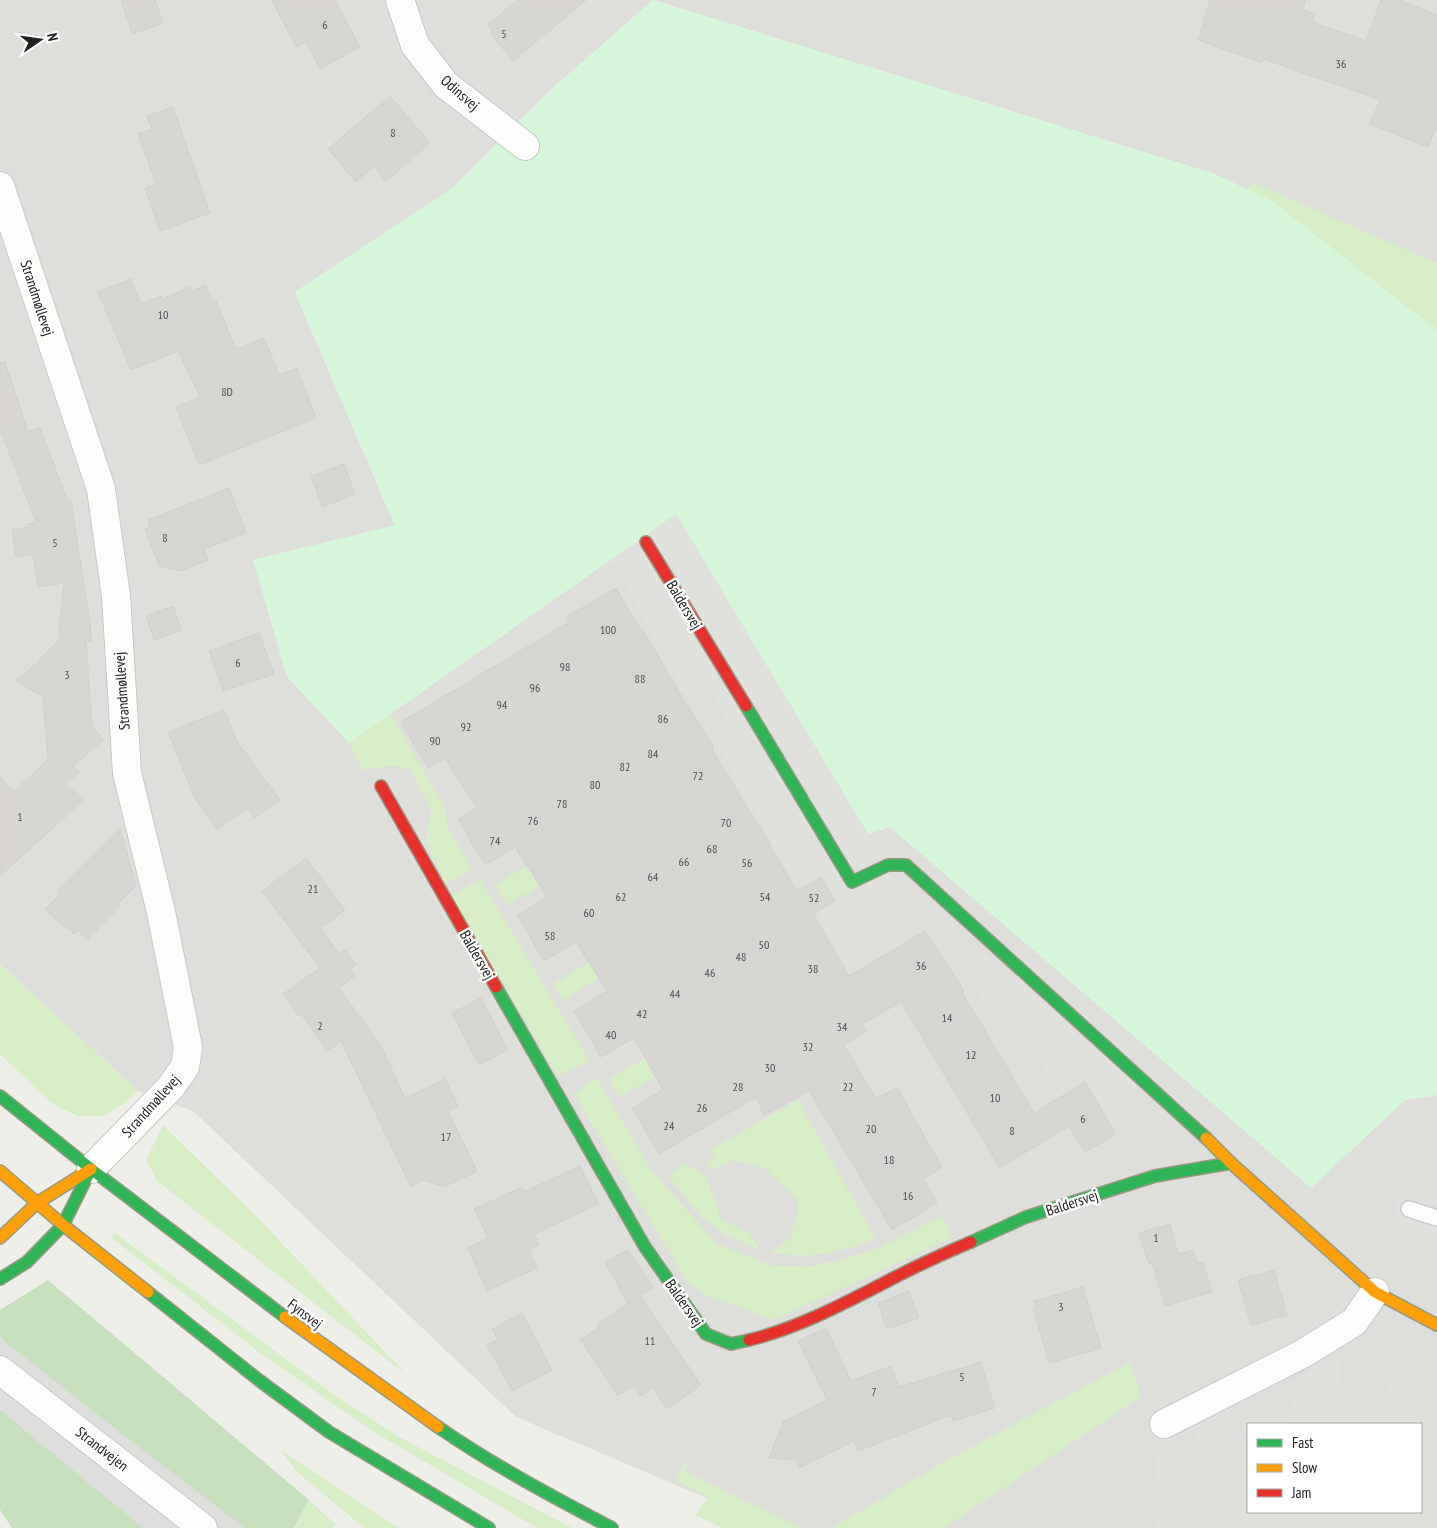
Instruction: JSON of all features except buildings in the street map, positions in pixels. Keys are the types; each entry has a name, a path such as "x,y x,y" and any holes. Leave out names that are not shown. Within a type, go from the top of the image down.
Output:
{"street":[{"name":"Odinsvej","path":"400,0 415,45 446,85 525,146"},
{"name":"Strandmøllevej","path":"0,186 101,489 116,596 127,773 161,912 188,1047 186,1067 175,1081 163,1096 91,1169"},
{"name":"Baldersvej","path":"646,542 852,882 888,865 906,865 1200,1133 1231,1164 1376,1292 1437,1325"},
{"name":"Baldersvej","path":"381,786 645,1247 706,1334 731,1344 765,1336 832,1308 923,1263 1026,1217 1155,1176 1231,1164"},
{"name":"Fynsvej","path":"0,1096 91,1169 313,1339 458,1442 562,1502 612,1528"},
{"path":"0,1238 37,1202 91,1169"},
{"path":"0,1279 27,1262 63,1225 91,1169"},
{"path":"0,1171 63,1225 260,1381 330,1432 489,1528"},
{"path":"1164,1424 1304,1352 1354,1322 1376,1292"},
{"name":"Strandvejen","path":"0,1370 203,1528"}],"lane":[{"path":"1409,1209 1437,1218"}],"shaded area":[{"path":"0,0 653,0 555,86 454,187 295,292 395,526 254,560 349,743 676,514 868,834 890,827 1311,1187 1405,1100 1437,1095 1437,1528 777,1528 516,1417 193,1111 138,1091 0,964"},
{"path":"653,0 1437,0 1437,330 1215,174"},
{"path":"676,514 900,889 918,915 848,969 819,917 840,903 820,873 796,884 708,729 726,716 707,685 687,698 612,559"},
{"path":"985,954 1139,1085 1103,1105 1082,1075 1057,1088 1020,1030 1005,1037 964,968"},
{"path":"1401,1186 1437,1196 1437,1257 1431,1252 1389,1236"},
{"path":"1342,1358 1338,1386 1387,1395 1392,1371 1419,1377 1415,1396 1437,1402 1437,1459 1422,1464 1422,1423 1288,1423 1297,1379"},
{"path":"1197,1430 1247,1440 1247,1513 1401,1513 1398,1528 1156,1528 1159,1515 1157,1450 1186,1437 1186,1455 1192,1457"},
{"path":"1040,1514 1116,1528 1038,1528"}],"green space":[{"path":"653,0 1215,174 1272,201 1437,330 1437,1095 1405,1100 1311,1188 890,827 868,834 676,514 349,743 287,677 253,560 395,525 295,292 454,187 555,86"},
{"path":"1252,182 1437,263 1437,475 1230,230"},
{"path":"391,714 446,810 447,827 473,870 445,884 426,841 431,809 410,769 392,766 362,770 349,743"},
{"path":"653,789 665,811 507,905 495,885"},
{"path":"480,879 590,1061 558,1076 451,896"},
{"path":"710,889 718,907 563,1000 553,984"},
{"path":"0,964 138,1091 125,1103 103,1116 77,1116 50,1102 0,1054"},
{"path":"765,986 778,1007 619,1097 609,1079"},
{"path":"596,1077 652,1171 716,1243 770,1265 804,1267 841,1260 879,1248 941,1216 953,1237 774,1320 708,1296 688,1283 574,1094"},
{"path":"798,1100 876,1239 824,1254 798,1256 771,1252 792,1237 791,1231 797,1219 797,1200 765,1169 733,1160 714,1169 706,1164 714,1157 711,1149"},
{"path":"163,1125 256,1216 408,1376 158,1182 146,1160"},
{"path":"685,1163 704,1175 718,1205 720,1219 749,1233 761,1250 726,1235 699,1215 668,1175"},
{"path":"115,1233 336,1396 401,1438 572,1528 537,1528 374,1432 264,1356 112,1238"},
{"path":"48,1280 309,1500 294,1528 12,1528 0,1510 0,1310"},
{"path":"1130,1362 1141,1397 943,1528 832,1528 940,1464"},
{"path":"281,1450 399,1528 364,1528 296,1471"},
{"path":"688,1458 686,1472 802,1528 722,1528 696,1515 708,1497 675,1480"},
{"path":"309,1500 336,1525 333,1528 295,1528"}],"pier":[{"path":"0,1336 140,1448 245,1528 143,1528 0,1410"}],"traffic: fast":[{"path":"746,706 852,882 888,865 906,865 1206,1138"},
{"path":"496,987 645,1247 706,1334 731,1344 749,1340"},
{"path":"0,1096 91,1169 285,1317"},
{"path":"971,1242 1026,1217 1155,1176 1231,1163"},
{"path":"0,1279 27,1262 63,1225 91,1169"},
{"path":"148,1292 260,1381 329,1432 489,1528"},
{"path":"438,1427 502,1467 612,1528"}],"traffic: slow":[{"path":"1206,1138 1231,1163 1375,1292 1437,1325"},
{"path":"0,1238 37,1203 91,1169"},
{"path":"0,1171 63,1225 148,1292"},
{"path":"285,1317 438,1427"}],"traffic: jam":[{"path":"646,542 746,706"},
{"path":"381,786 496,987"},
{"path":"749,1340 783,1330 816,1316 936,1257 971,1242"}]}
